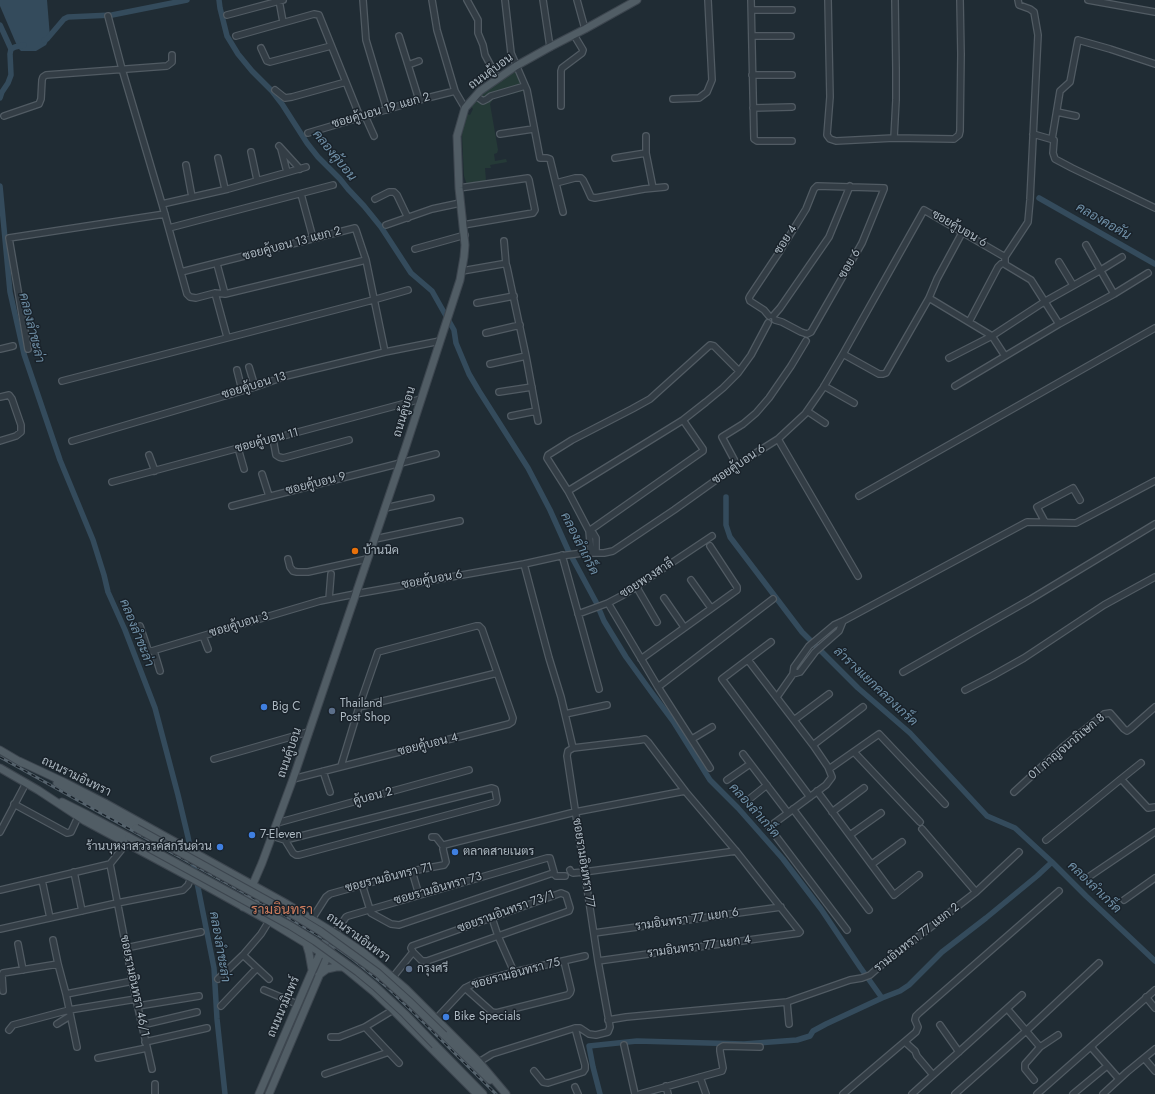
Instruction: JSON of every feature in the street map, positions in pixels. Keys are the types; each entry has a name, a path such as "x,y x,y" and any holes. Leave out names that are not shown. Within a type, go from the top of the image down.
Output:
{"main road":[{"name":"ถนนคู้บอน","path":"243,907 254,885 293,779 401,462 462,271 465,235 460,203 457,136 465,108 480,91 516,66 586,29 636,0"},
{"name":"ถนนรามอินทรา","path":"0,750 320,931 384,978 505,1094"},
{"name":"ถนนรามอินทรา","path":"19,761 84,792 254,885 334,932 393,977 479,1062 505,1094"},
{"path":"0,768 38,790 78,817 128,840 291,926 316,941 353,968 406,1014 483,1094"},
{"path":"38,790 88,814 193,879 306,943 344,968 374,992 477,1094"},
{"path":"213,890 219,888 225,882 227,875 225,870"},
{"path":"249,894 251,898 276,914 283,930"},
{"path":"295,937 305,935 309,932 310,918"},
{"name":"ถนนนวมินทร์","path":"259,1094 312,971 323,954 334,932"},
{"path":"306,943 310,953 312,971"},
{"name":"ถนนนวมินทร์","path":"269,1094 318,977 323,954"},
{"path":"344,968 346,961 351,955 364,954"},
{"path":"318,977 327,969 336,967 344,968"}],"street":[{"path":"227,15 280,0 282,22"},
{"path":"363,0 366,40 387,110"},
{"path":"432,0 437,30 455,91 465,108"},
{"path":"467,0 478,20 478,33 485,55 499,78"},
{"path":"505,0 511,53 527,90 533,128 540,158 550,159 563,212"},
{"path":"543,0 550,47"},
{"path":"578,0 586,29"},
{"path":"672,99 699,98 707,92 712,80 708,0"},
{"path":"752,0 754,139 757,141 792,141"},
{"path":"828,0 830,97 827,135 830,139 836,141 894,138 954,139 959,135 961,54 960,0"},
{"path":"894,138 896,100 895,0"},
{"path":"969,322 998,267 1005,260 1028,222 1038,35 1034,12 1019,5 1018,0"},
{"path":"1088,0 1155,12"},
{"path":"752,10 792,10"},
{"path":"236,36 282,22 318,14 346,82 374,136"},
{"path":"108,16 122,70 169,228 186,294 190,297 196,298 215,293 225,294 366,260"},
{"path":"561,106 562,68 582,53 583,50 574,35"},
{"path":"399,36 419,100"},
{"path":"752,36 791,36"},
{"path":"1155,64 1078,40 1070,82 1060,91 1052,139 1054,140 1053,153 1055,159 1155,208"},
{"path":"261,48 267,61 270,62 331,46"},
{"path":"4,116 39,104 41,99 42,80 46,75 167,66 172,62 172,55"},
{"path":"408,65 419,61"},
{"path":"752,75 792,75"},
{"path":"275,90 285,98 292,98 346,82"},
{"path":"476,96 483,101 491,96 525,86"},
{"name":"ซอยคู้บอน 19 แยก 2","path":"308,133 419,100 455,91"},
{"path":"753,108 792,107"},
{"path":"1056,112 1076,116"},
{"path":"500,134 533,128"},
{"path":"1033,134 1052,139"},
{"path":"646,136 646,153 653,188"},
{"path":"162,204 303,168 280,147 287,172"},
{"path":"251,152 257,180"},
{"path":"615,158 646,153"},
{"path":"218,158 225,189"},
{"path":"186,165 192,197"},
{"path":"459,188 525,177 529,180 535,210 533,213 463,225"},
{"path":"556,184 581,178 590,197 595,198 665,187"},
{"path":"169,228 333,185"},
{"name":"ซอย 4","path":"772,317 750,301 750,296 806,209 817,186 850,186"},
{"path":"568,490 683,420 723,388 739,371 751,355 768,323 766,320 767,318 772,317 780,308 828,238 850,186"},
{"name":"ซอย 6","path":"772,317 801,332 807,334 811,332 862,243 884,190 883,187 850,186"},
{"path":"375,199 389,192 394,192 397,195 408,218"},
{"path":"302,194 313,238"},
{"path":"386,225 432,209 460,203"},
{"name":"ซอยคู้บอน 6","path":"355,594 524,564 565,555 604,553 613,551 674,510 737,465 778,439 806,412 843,354 922,211 925,210 963,232 1005,260 1006,265 1031,280 1059,324"},
{"path":"28,349 9,238 165,214"},
{"name":"ซอยคู้บอน 13 แยก 2","path":"181,272 355,228 366,260 373,300 385,352"},
{"path":"843,354 879,374 886,373 929,298 937,279 963,232"},
{"path":"415,249 465,235"},
{"path":"504,241 506,264 520,325 538,421"},
{"path":"1086,245 1114,294"},
{"path":"948,358 992,336 1044,302 1122,257"},
{"path":"1059,262 1073,285"},
{"path":"217,264 225,294"},
{"path":"462,271 506,264"},
{"path":"955,386 1148,273"},
{"path":"62,381 408,290"},
{"path":"215,293 227,337"},
{"path":"477,303 514,296"},
{"path":"929,298 992,336 1005,356"},
{"path":"486,333 520,325"},
{"path":"859,496 1155,328"},
{"name":"ซอยคู้บอน 13","path":"72,441 255,387 286,376 385,352 440,341"},
{"path":"737,465 722,436 743,424 769,398 806,341"},
{"path":"594,553 589,531 568,490 547,458 548,454 650,399 710,345 714,346 739,371"},
{"path":"0,348 13,346"},
{"path":"490,364 526,356"},
{"path":"249,367 255,387"},
{"path":"236,370 242,390"},
{"path":"824,386 854,403"},
{"path":"499,392 532,387"},
{"path":"0,397 9,395 12,398 21,425 21,432 16,436 0,441"},
{"name":"ซอยคู้บอน 11","path":"112,482 421,399"},
{"path":"511,416 536,411"},
{"path":"806,412 825,423"},
{"path":"589,531 703,451 683,420"},
{"path":"273,439 276,455 283,458 349,440"},
{"path":"778,439 858,576"},
{"path":"238,448 244,469"},
{"name":"ซอยคู้บอน 9","path":"232,506 436,454"},
{"path":"148,455 156,471"},
{"path":"262,474 269,496"},
{"path":"777,697 793,674 794,667 809,646 834,625 843,622 1027,522 1076,523 1155,481"},
{"path":"1045,522 1037,507 1073,488 1080,500"},
{"path":"385,508 430,498"},
{"path":"375,539 460,521"},
{"path":"903,672 1031,599 1155,524"},
{"name":"ซอยพวงสาลี","path":"578,614 607,603 625,594 712,536"},
{"path":"641,660 737,588 710,546"},
{"path":"565,555 578,614 599,689"},
{"path":"288,559 290,567 294,571 308,572 368,559"},
{"name":"ซอยรามอินทรา 77","path":"524,564 561,697 573,748 568,751 567,756 608,1020"},
{"path":"329,599 331,574"},
{"path":"965,690 1024,658 1104,605 1155,577"},
{"path":"691,580 712,608"},
{"path":"636,586 657,622"},
{"name":"ซอยคู้บอน 3","path":"154,651 313,603 355,594"},
{"path":"664,598 684,627"},
{"path":"658,687 773,599"},
{"path":"607,603 641,660 710,768"},
{"path":"793,674 800,672 815,652 839,631 843,622"},
{"path":"140,626 148,650 154,651 160,671"},
{"path":"341,766 359,707 378,652 476,626 479,626 482,629 497,673 359,707"},
{"path":"203,636 208,649"},
{"path":"770,642 722,679 810,797"},
{"path":"748,660 813,745 829,769 832,777 826,785 769,827 847,930"},
{"name":"ซอยคู้บอน 4","path":"293,779 509,724 512,722 513,718 497,673"},
{"path":"794,720 829,694"},
{"path":"565,714 606,705"},
{"path":"813,745 863,707"},
{"name":"01 กาญจนาภิเษก 8","path":"1014,792 1064,746 1104,714 1110,713 1127,731 1155,707"},
{"path":"692,738 712,727"},
{"path":"214,759 308,732"},
{"path":"829,769 879,734 945,804"},
{"path":"573,748 645,739 781,907"},
{"path":"854,752 920,822"},
{"path":"743,754 788,813"},
{"path":"1046,840 1141,763"},
{"path":"727,780 750,764"},
{"name":"คู้บอน 2","path":"277,823 469,770"},
{"path":"323,771 330,792"},
{"path":"1121,779 1148,808 1155,807"},
{"path":"0,832 26,783"},
{"path":"747,802 767,785"},
{"path":"272,836 285,840 492,788 495,789 496,802 299,855 293,853 285,840"},
{"path":"832,812 864,788"},
{"path":"432,837 436,837 444,846 575,812 686,791"},
{"path":"817,792 850,834 894,895 918,875"},
{"path":"14,804 67,832 71,832 78,817"},
{"path":"793,809 869,910"},
{"path":"850,834 881,813"},
{"path":"922,829 976,892"},
{"path":"1090,876 1155,832"},
{"path":"0,890 110,864 128,840"},
{"path":"872,864 902,842"},
{"name":"ซอยรามอินทรา 71","path":"310,918 328,895 362,884 412,871 444,865 446,862 443,849 444,846"},
{"path":"570,870 573,873 584,872 736,851"},
{"name":"รามอินทรา 77 แยก 2","path":"608,1020 787,1002 850,980 870,975 976,892 1020,852"},
{"name":"ซอยรามอินทรา 73","path":"334,932 346,917 548,857 554,872 553,873"},
{"name":"ซอยรามอินทรา 46/1","path":"110,864 132,982 152,1069"},
{"path":"412,871 419,895"},
{"path":"74,872 82,911"},
{"path":"362,884 371,913 391,924 399,925 553,873 556,876 565,876"},
{"path":"1124,900 1155,878"},
{"path":"0,929 183,890 193,879"},
{"path":"42,880 50,918"},
{"path":"843,1094 918,1030 916,1016 1059,891"},
{"name":"ซอยรามอินทรา 73/1","path":"561,892 566,895 570,908 569,911 498,936 427,961 421,960 411,948 412,946 561,892"},
{"name":"รามอินทรา 77 แยก 4","path":"598,962 800,933 781,907"},
{"name":"รามอินทรา 77 แยก 6","path":"594,934 781,907"},
{"path":"492,918 498,936 514,972"},
{"path":"218,979 243,955 261,934 269,921"},
{"path":"126,948 201,932"},
{"path":"53,940 77,1046"},
{"path":"18,944 23,970"},
{"name":"ซอยรามอินทรา 73/1","path":"393,977 413,952"},
{"path":"243,955 269,979"},
{"name":"ซอยรามอินทรา 75","path":"436,1019 465,988 477,982 584,956"},
{"path":"465,988 492,1012 496,1013 568,995 571,990 564,960"},
{"path":"955,1094 1026,1032 1099,963"},
{"path":"3,991 3,973 58,964"},
{"path":"221,1006 257,968"},
{"path":"66,994 132,982"},
{"path":"264,990 297,1004"},
{"path":"1037,1094 1155,990"},
{"path":"912,1094 1022,995"},
{"path":"138,1006 199,996"},
{"path":"1146,997 1155,1008"},
{"path":"9,1030 13,1025 136,999"},
{"path":"787,1002 790,1024"},
{"path":"331,1036 339,1037 365,1027 393,1010"},
{"path":"142,1025 197,1012"},
{"path":"1010,1012 1040,1047"},
{"path":"57,1024 70,1013"},
{"path":"479,1062 492,1054 575,1028 580,1028 589,1034 603,1034 609,1030 610,1027 608,1020"},
{"path":"940,1025 959,1052"},
{"path":"365,1027 400,1063"},
{"path":"98,1058 207,1028"},
{"path":"534,1071 543,1082 548,1083 583,1072 585,1065 575,1028"},
{"path":"1034,1080 1025,1070 1024,1066 1040,1047 1058,1034"},
{"path":"905,1042 915,1051 917,1056 933,1074"},
{"path":"624,1045 635,1094"},
{"path":"640,1094 722,1071 723,1068 720,1048 723,1046 760,1046"},
{"path":"1091,1047 1119,1080"},
{"path":"1103,1094 1155,1049"},
{"path":"325,1074 389,1052"},
{"path":"1144,1058 1154,1071"},
{"path":"1073,1094 1107,1066"},
{"path":"700,1077 706,1094"},
{"path":"155,1084 155,1094"},
{"path":"666,1086 668,1094"},
{"path":"575,1087 578,1094"}],"green space":[{"path":"516,68 527,90 493,99 490,104 498,150 497,153 494,154 495,161 506,159 507,162 490,165 491,168 485,168 486,181 467,185 464,176 462,135 465,113 470,115 473,109 470,105 474,100"}],"water":[{"path":"0,0 47,0 50,37 46,45 36,51 21,51 18,48 0,6"}],"waterway":[{"path":"44,40 47,39 64,19 68,17 112,15 187,0"},
{"name":"คลองลำเกร็ด","path":"219,0 227,36 238,54 272,91 318,157 340,179 381,227 411,273 432,291 454,330 456,343 469,374 528,468 550,510 568,550 596,602 604,621 626,657 673,721 710,780 738,808 783,859 821,909 882,998 900,991 909,985 942,952 986,918 1052,862 1155,961"},
{"path":"0,25 11,49"},
{"path":"11,49 24,45"},
{"path":"0,98 11,75 11,49"},
{"name":"คลองลำชะล่า","path":"0,186 10,292 24,354 60,460 93,540 108,592 125,630 155,708 178,795 188,837 214,968 217,1019 225,1094"},
{"name":"คลองคอตัน","path":"1039,198 1155,264"},
{"name":"ลำรางแยกคลองเกร็ด","path":"726,497 726,525 730,537 802,632 858,688 910,733 987,816 1015,828 1052,862"},
{"path":"600,1094 589,1046 637,1041 744,1044 797,1040 810,1036 813,1031 826,1024 882,998"}],"railway":[{"path":"0,757 284,915 326,940 386,986 496,1094"}],"place":[{"name":"บ้านนิค","path":"355,551"},
{"name":"Big C","path":"264,707"},
{"name":"Thailand Post Shop","path":"332,711"},
{"name":"7-Eleven","path":"252,835"},
{"name":"ร้านบุหงาสวรรค์สกรีนด่วน","path":"220,847"},
{"name":"ตลาดสายเนตร","path":"455,852"},
{"name":"กรุงศรี","path":"409,969"},
{"name":"Bike Specials","path":"446,1017"}],"district":[{"name":"รามอินทรา","path":"282,911"}],"water label":[{"name":"คลองคู้บอน","path":"334,156"}]}
